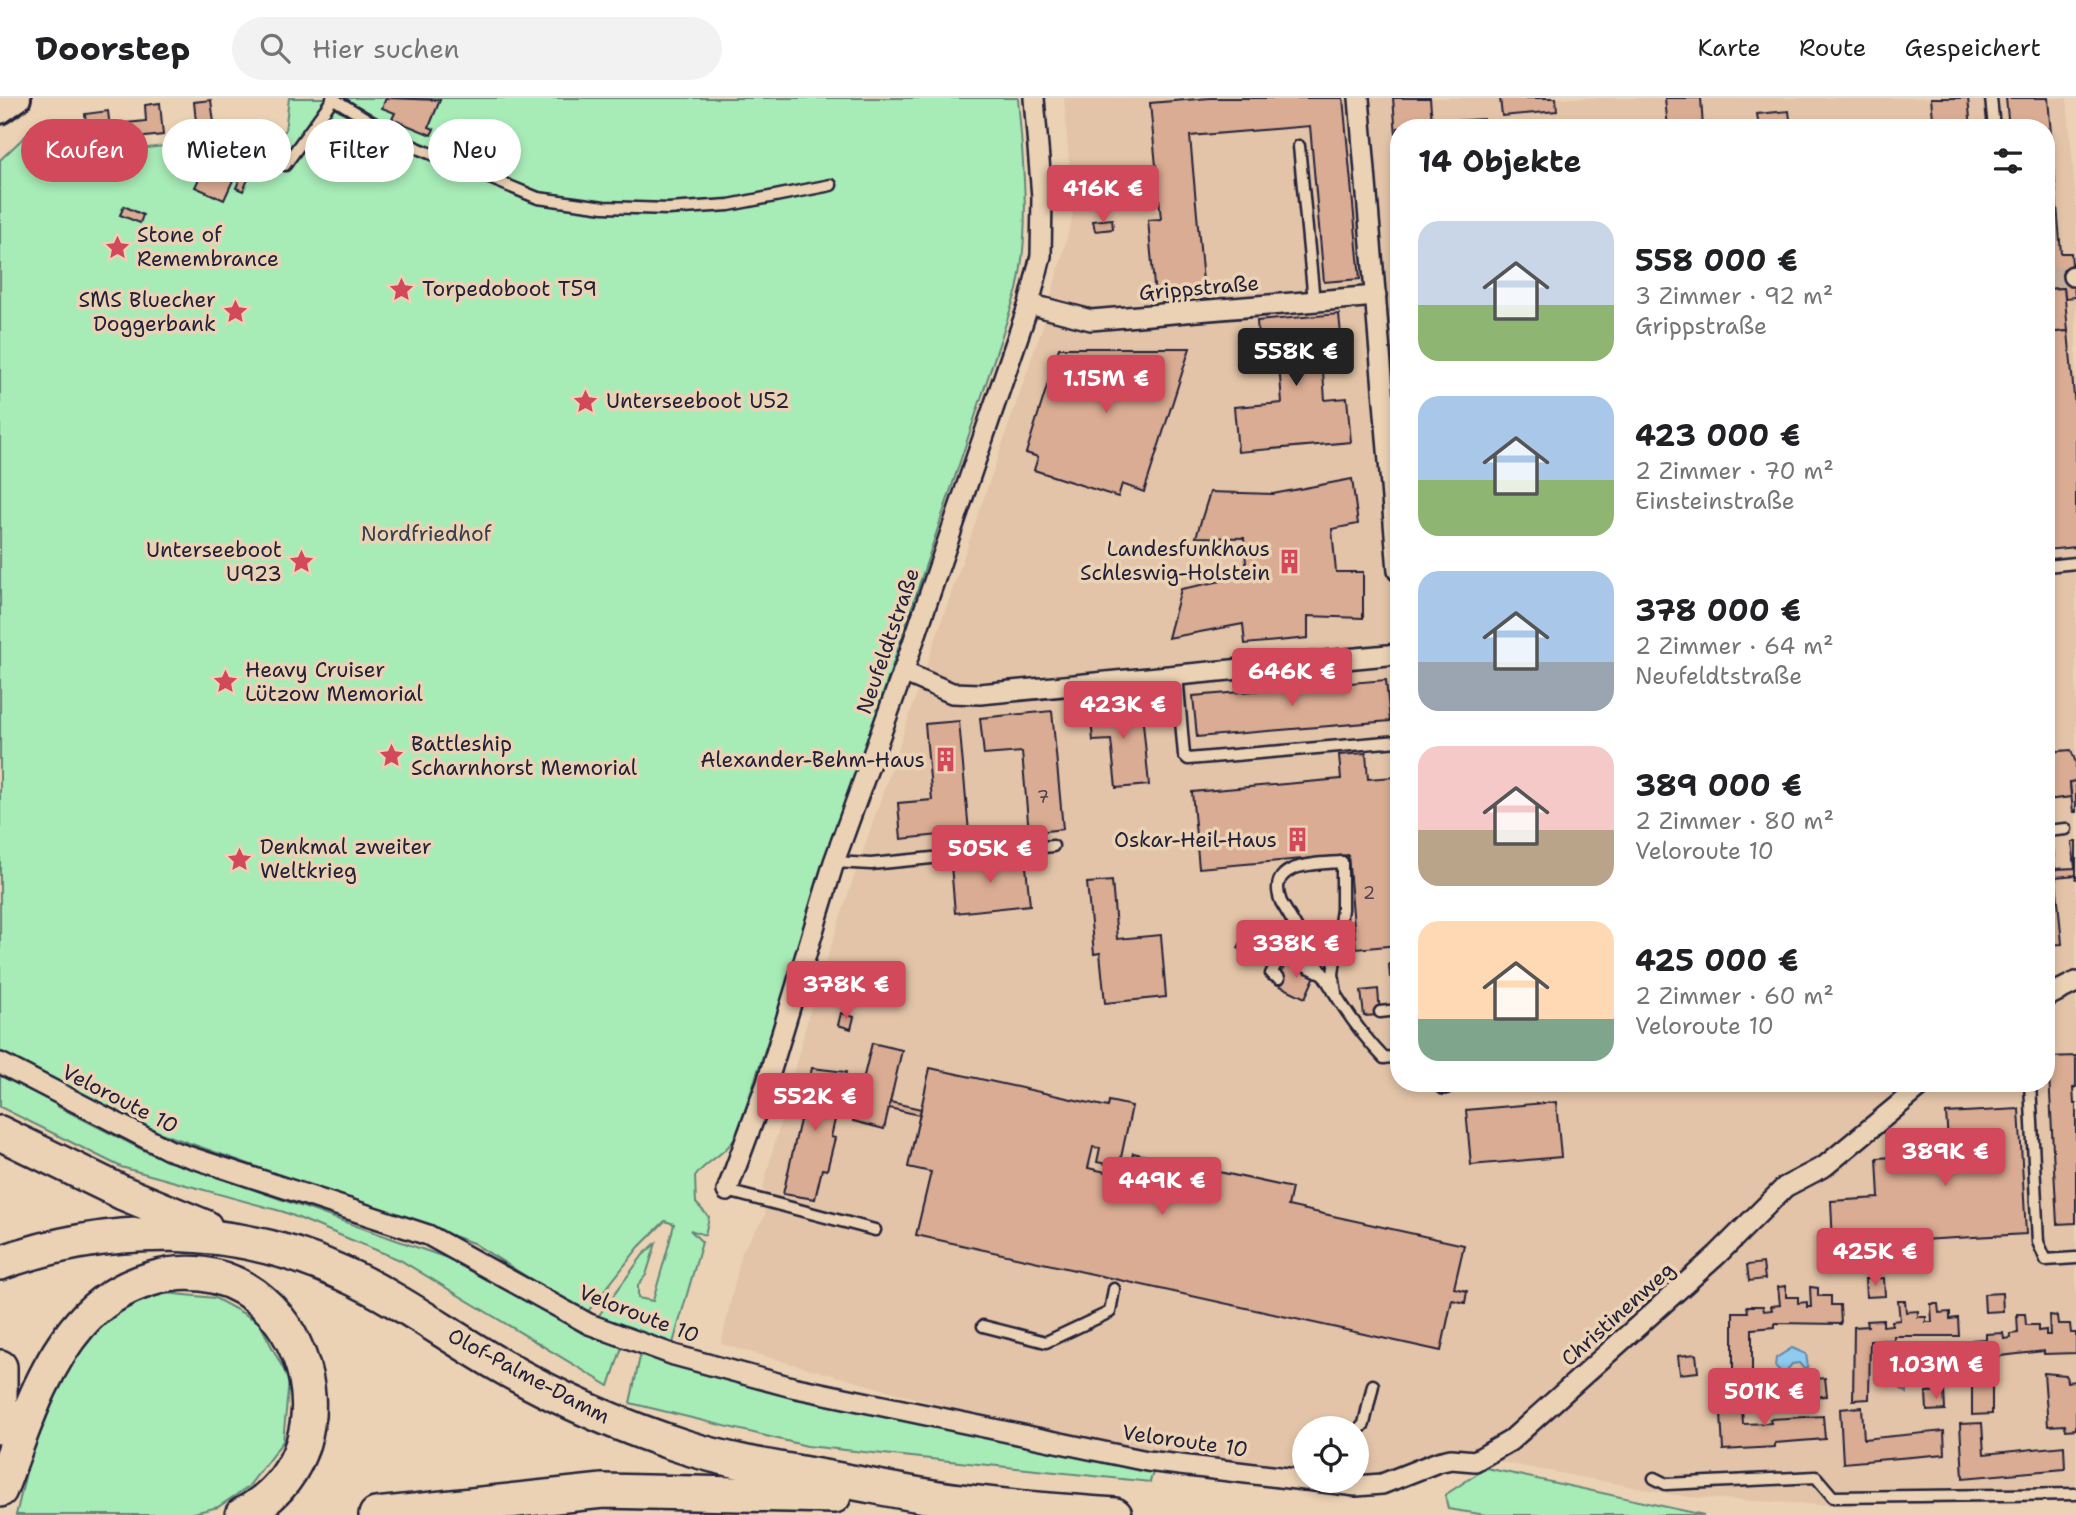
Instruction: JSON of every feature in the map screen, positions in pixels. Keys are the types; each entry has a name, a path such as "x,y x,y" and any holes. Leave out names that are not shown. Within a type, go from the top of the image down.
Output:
{"highway":[{"path":"0,1133 123,1193 230,1237"},
{"name":"Olof-Palme-Damm","path":"0,1263 47,1248 101,1238 150,1233 230,1237 296,1254 346,1274 500,1366 580,1408 688,1448 751,1464 965,1502 1115,1515"},
{"path":"0,1490 47,1373 82,1322 119,1291 138,1283 160,1276 206,1276 250,1293 274,1314 293,1339 303,1362 309,1387 309,1411 295,1462 267,1497 242,1515"},
{"path":"0,1367 0,1427"},
{"path":"376,1515 603,1491 730,1492 965,1502"}],"main road":[{"path":"0,110 17,98"}],"street":[{"name":"Neufeldtstraße","path":"727,1191 767,1083 834,862 903,672 1029,304 1041,244 1042,197 1034,98"},
{"path":"1359,98 1390,427"},
{"name":"Grippstraße","path":"1029,304 1091,320 1376,296"},
{"path":"903,672 952,693 980,694 1390,655"},
{"path":"2055,993 2076,982"},
{"name":"Veloroute 10","path":"0,1063 169,1150 428,1235 589,1324 674,1355 792,1387 1147,1461 1292,1478"},
{"name":"Christinenweg","path":"1475,1461 1520,1433 1717,1255 1782,1190 1825,1166 1914,1092"},
{"name":"Veloroute 10","path":"1369,1485 1398,1480 1445,1460 1475,1461"}],"lane":[{"path":"1991,98 1993,119"},
{"path":"291,157 332,99 410,145 538,198 604,207 668,209 729,205 831,185"},
{"path":"1299,146 1314,301"},
{"path":"2055,565 2076,563"},
{"path":"1177,675 1184,755 1188,759 1390,742"},
{"path":"2055,830 2066,829"},
{"path":"834,862 872,864 1053,846"},
{"path":"1336,993 1333,974 1342,909 1342,862 1289,869 1279,883 1277,892 1336,993 1370,1044 1384,1058 1390,1057"},
{"path":"1277,961 1326,975"},
{"path":"1380,1012 1390,1011"},
{"path":"2030,1092 2038,1242 2046,1261 2076,1258"},
{"path":"727,1191 875,1230"},
{"path":"983,1326 1046,1342 1110,1311 1114,1289"},
{"path":"1366,1416 1373,1385"},
{"path":"1654,1478 1666,1483 1816,1477 1833,1497 2076,1494"}],"shaded area":[{"path":"1064,98 2067,98 2076,202 2076,1502 1819,1505 1687,1497 1436,1450 1384,1477 1369,1478 1369,1416 1292,1416 1292,1474 1175,1459 1033,1431 721,1344 742,1251 765,1216 763,1187 809,1014 1044,322 1073,215"}],"green space":[{"name":"Nordfriedhof","path":"289,98 1018,98 1025,218 1017,290 736,1137 695,1177 696,1203 709,1217 705,1235 690,1230 702,1242 672,1347 597,1318 643,1255 656,1243 646,1275 638,1285 638,1298 653,1301 674,1224 665,1221 639,1247 586,1314 473,1243 158,1132 68,1087 57,1106 147,1152 464,1264 582,1333 622,1347 609,1386 400,1260 284,1212 121,1167 0,1107 0,160 21,140 21,182 148,182 148,148 162,146 162,182 291,182 291,119 286,119"},
{"path":"165,1293 215,1298 259,1322 289,1380 283,1441 248,1487 218,1507 186,1515 16,1515 46,1402 72,1351 91,1330 114,1312"},
{"path":"641,1352 843,1408 1154,1469 1150,1482 807,1446 630,1403"},
{"path":"1486,1468 1704,1515 1486,1515 1448,1509 1445,1495"}],"water":[{"path":"1792,1348 1806,1354 1808,1367 1804,1369 1799,1363 1792,1364 1787,1370 1787,1378 1775,1366 1776,1358"},
{"path":"1912,1362 1926,1370 1928,1383 1912,1379 1907,1386 1907,1393 1899,1387 1894,1374 1901,1364"}],"building":[{"path":"386,98 440,100 432,119 428,119 428,134 414,128 414,119 392,119 395,113 382,108"},
{"path":"1210,98 1343,98 1360,279 1324,282 1310,126 1190,136 1204,293 1155,297 1148,220 1161,219 1150,103"},
{"path":"1393,98 1430,98 1432,119 1395,119"},
{"path":"1500,98 1556,98 1557,111 1502,116"},
{"path":"1665,98 1701,98 1702,119 1667,119"},
{"path":"1931,98 1968,98 1970,119 1933,119"},
{"path":"2006,98 2048,98 2050,119 2008,119"},
{"path":"211,100 214,119 196,119 194,102"},
{"path":"160,103 162,135 148,137 145,105"},
{"path":"108,111 109,119 85,119 85,114"},
{"path":"1789,111 1790,119 1758,119 1757,114"},
{"path":"2055,181 2061,253 2071,253 2075,297 2065,298 2064,288 2055,288"},
{"path":"197,182 232,182 224,200 195,187"},
{"path":"238,182 247,182 243,191 236,188"},
{"path":"124,206 143,215 140,223 120,215"},
{"path":"1112,219 1113,229 1095,231 1093,221"},
{"path":"2055,288 2064,288 2068,331 2055,332"},
{"path":"1339,314 1343,356 1322,358 1325,400 1347,398 1351,442 1238,452 1234,407 1282,403 1279,364 1260,365 1257,321"},
{"path":"2068,331 2076,418 2076,547 2055,549 2055,332"},
{"path":"1059,348 1190,348 1144,492 1122,484 1118,497 1034,470 1038,457 1026,453"},
{"name":"Landesfunkhaus Schleswig-Holstein","path":"1352,479 1358,524 1332,529 1336,572 1363,572 1363,618 1308,616 1308,638 1245,644 1243,624 1168,638 1181,589 1247,576 1244,538 1196,537 1210,492 1273,494"},
{"path":"1386,680 1390,721 1197,737 1193,696"},
{"path":"1141,702 1149,785 1116,788 1111,740 1093,741 1090,707"},
{"path":"1052,711 1063,829 1029,833 1022,752 984,755 980,718"},
{"name":"Alexander-Behm-Haus","path":"959,721 969,832 901,839 898,803 932,800 925,724"},
{"path":"2071,750 2076,763 2076,781 2070,782 2071,797 2055,799 2055,751"},
{"name":"Oskar-Heil-Haus","path":"1366,753 1368,779 1390,777 1390,946 1356,949 1348,855 1199,868 1192,792 1341,779 1339,755"},
{"path":"2076,781 2076,812 2073,812 2070,782"},
{"path":"2072,842 2076,842 2076,875 2056,877 2055,869 2075,868"},
{"path":"1025,857 1030,905 955,913 951,865"},
{"path":"2055,869 2062,944 2055,944"},
{"path":"1112,881 1117,939 1161,935 1166,997 1105,1003 1100,953 1094,954 1087,883"},
{"path":"1249,926 1277,940 1267,962 1238,948"},
{"path":"1287,962 1315,976 1305,998 1276,984"},
{"path":"1378,989 1380,1015 1364,1016 1361,991"},
{"path":"841,1013 854,1017 851,1029 838,1025"},
{"path":"872,1043 902,1050 884,1129 853,1121"},
{"path":"2076,1056 2076,1087 2073,1088 2076,1104 2076,1223 2057,1224 2050,1092 2055,1092 2055,1057"},
{"path":"812,1068 846,1072 831,1137 835,1138 827,1170 822,1169 815,1199 783,1194"},
{"path":"930,1068 1108,1107 1109,1101 1132,1106 1119,1167 1097,1162 1100,1148 1093,1147 1088,1168 1128,1177 1133,1153 1292,1188 1288,1206 1464,1245 1454,1288 1467,1291 1465,1303 1452,1300 1441,1351 916,1235 931,1172 908,1167"},
{"path":"841,1094 859,1099 857,1106 839,1101"},
{"path":"890,1102 921,1109 919,1115 889,1108"},
{"path":"1556,1102 1561,1157 1471,1165 1466,1110"},
{"path":"2019,1109 2026,1234 1833,1245 1831,1201 1879,1198 1877,1158 1949,1154 1946,1113"},
{"path":"1763,1263 1765,1279 1749,1281 1747,1265"},
{"path":"1884,1278 1885,1296 1866,1297 1865,1279"},
{"path":"1786,1286 1786,1297 1798,1297 1798,1303 1807,1302 1807,1307 1811,1307 1810,1287 1818,1288 1818,1296 1831,1296 1831,1305 1840,1305 1841,1324 1775,1323 1775,1327 1752,1329 1752,1385 1733,1386 1733,1312 1748,1312 1747,1306 1763,1306 1764,1311 1772,1310 1771,1306 1780,1305 1778,1287"},
{"path":"2002,1293 2003,1311 1985,1312 1984,1294"},
{"path":"1898,1301 1905,1301 1906,1312 1918,1311 1918,1317 1926,1317 1926,1322 1932,1322 1931,1304 1938,1304 1939,1313 1950,1312 1950,1319 1958,1318 1959,1336 1894,1336 1894,1340 1870,1341 1869,1399 1853,1400 1854,1327 1868,1326 1867,1321 1883,1320 1883,1326 1892,1325 1891,1321 1900,1320"},
{"path":"2017,1314 2025,1314 2026,1325 2038,1325 2038,1331 2046,1330 2046,1335 2050,1335 2049,1315 2057,1316 2058,1324 2070,1324 2071,1333 2076,1333 2076,1353 2044,1354 2044,1351 1992,1357 1992,1414 1972,1415 1972,1340 1986,1339 1986,1334 2003,1333 2004,1339 2011,1338 2010,1334 2018,1333"},
{"path":"1696,1354 1698,1372 1680,1374 1678,1356"},
{"path":"2044,1373 2066,1375 2067,1382 2076,1381 2076,1429 2066,1430 2065,1425 2048,1426"},
{"path":"1825,1378 1827,1396 1808,1397 1806,1380"},
{"path":"1944,1391 1945,1410 1927,1411 1926,1392"},
{"path":"1741,1392 1743,1424 1771,1423 1770,1419 1823,1416 1825,1439 1775,1443 1775,1447 1723,1450 1720,1395"},
{"path":"1862,1407 1864,1439 1944,1431 1945,1454 1843,1463 1840,1409"},
{"path":"1982,1423 1984,1454 2064,1446 2065,1469 1963,1478 1960,1424"}],"tunnel":[{"path":"2055,277 2073,276"}],"place":[{"name":"Stone of Remembrance","path":"117,247"},
{"name":"Torpedoboot T59","path":"402,289"},
{"name":"SMS Bluecher Doggerbank","path":"236,312"},
{"name":"Unterseeboot U52","path":"586,401"},
{"name":"Landesfunkhaus Schleswig-Holstein","path":"1290,561"},
{"name":"Unterseeboot U923","path":"302,562"},
{"name":"Heavy Cruiser Lützow Memorial","path":"225,682"},
{"name":"Battleship Scharnhorst Memorial","path":"391,756"},
{"name":"Alexander-Behm-Haus","path":"945,760"},
{"name":"Oskar-Heil-Haus","path":"1297,840"},
{"name":"Denkmal zweiter Weltkrieg","path":"240,859"}]}
